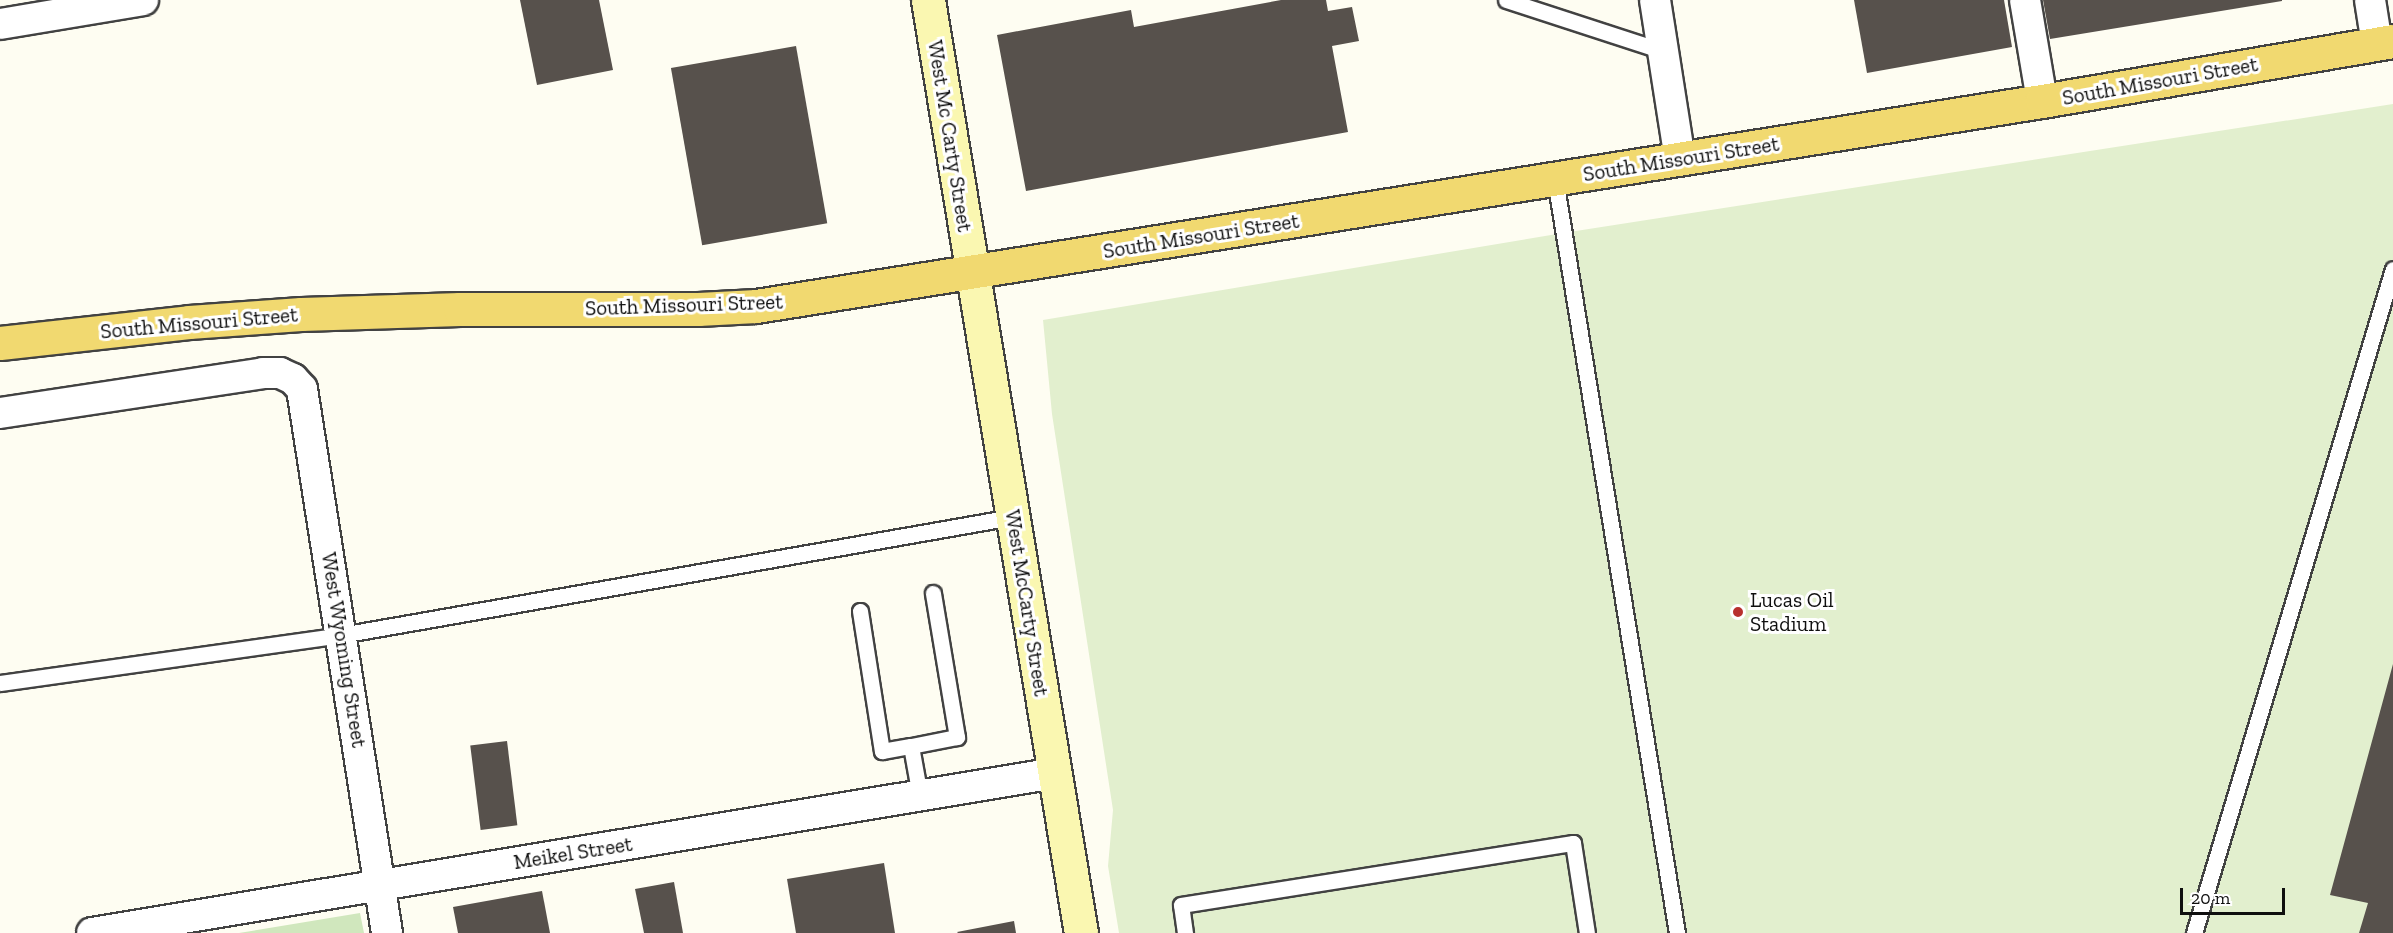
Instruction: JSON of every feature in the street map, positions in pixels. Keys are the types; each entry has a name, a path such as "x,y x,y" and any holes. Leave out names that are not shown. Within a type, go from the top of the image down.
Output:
{"main road":[{"name":"West Mc Carty Street","path":"928,0 973,273"},
{"name":"South Missouri Street","path":"0,343 189,322 301,314 460,309 698,309 756,306 2042,101 2385,42"},
{"name":"West McCarty Street","path":"973,273 1081,933"}],"street":[{"path":"0,24 143,0"},
{"path":"1655,0 1680,159"},
{"path":"2025,0 2042,101"},
{"path":"2370,0 2385,42"},
{"name":"West Wyoming Street","path":"0,413 263,373 286,375 302,389 306,402 387,933"},
{"name":"Meikel Street","path":"92,933 1055,773"}],"lane":[{"path":"1506,0 1663,51"},
{"path":"1555,179 1677,933"},
{"path":"2194,933 2393,269"},
{"path":"0,682 341,635 1012,517"},
{"path":"860,611 882,751 957,737 933,592"},
{"path":"911,746 920,796"},
{"path":"1185,933 1181,905 1573,843 1587,933"}],"green space":[{"name":"Lucas Oil Stadium","path":"2393,104 2393,933 1119,933 1108,866 1113,810 1052,414 1043,320 1563,233"},
{"path":"360,913 364,933 239,933"}],"building":[{"path":"520,0 599,0 613,70 537,85"},
{"path":"1281,0 1326,0 1328,11 1352,7 1359,41 1332,46 1348,132 1026,191 997,35 1131,10 1134,27"},
{"path":"1854,0 2004,0 2012,47 1867,73"},
{"path":"2043,0 2282,0 2282,1 2050,39"},
{"path":"796,46 827,223 702,245 671,68"},
{"path":"2393,664 2393,933 2359,933 2368,903 2330,895"},
{"path":"507,741 517,825 481,830 470,746"},
{"path":"884,863 895,933 796,933 787,879"},
{"path":"674,882 683,933 644,933 635,889"},
{"path":"542,891 550,933 458,933 453,907"},
{"path":"1014,921 1016,933 957,932"}],"place":[{"name":"Lucas Oil Stadium","path":"1738,612"}]}
